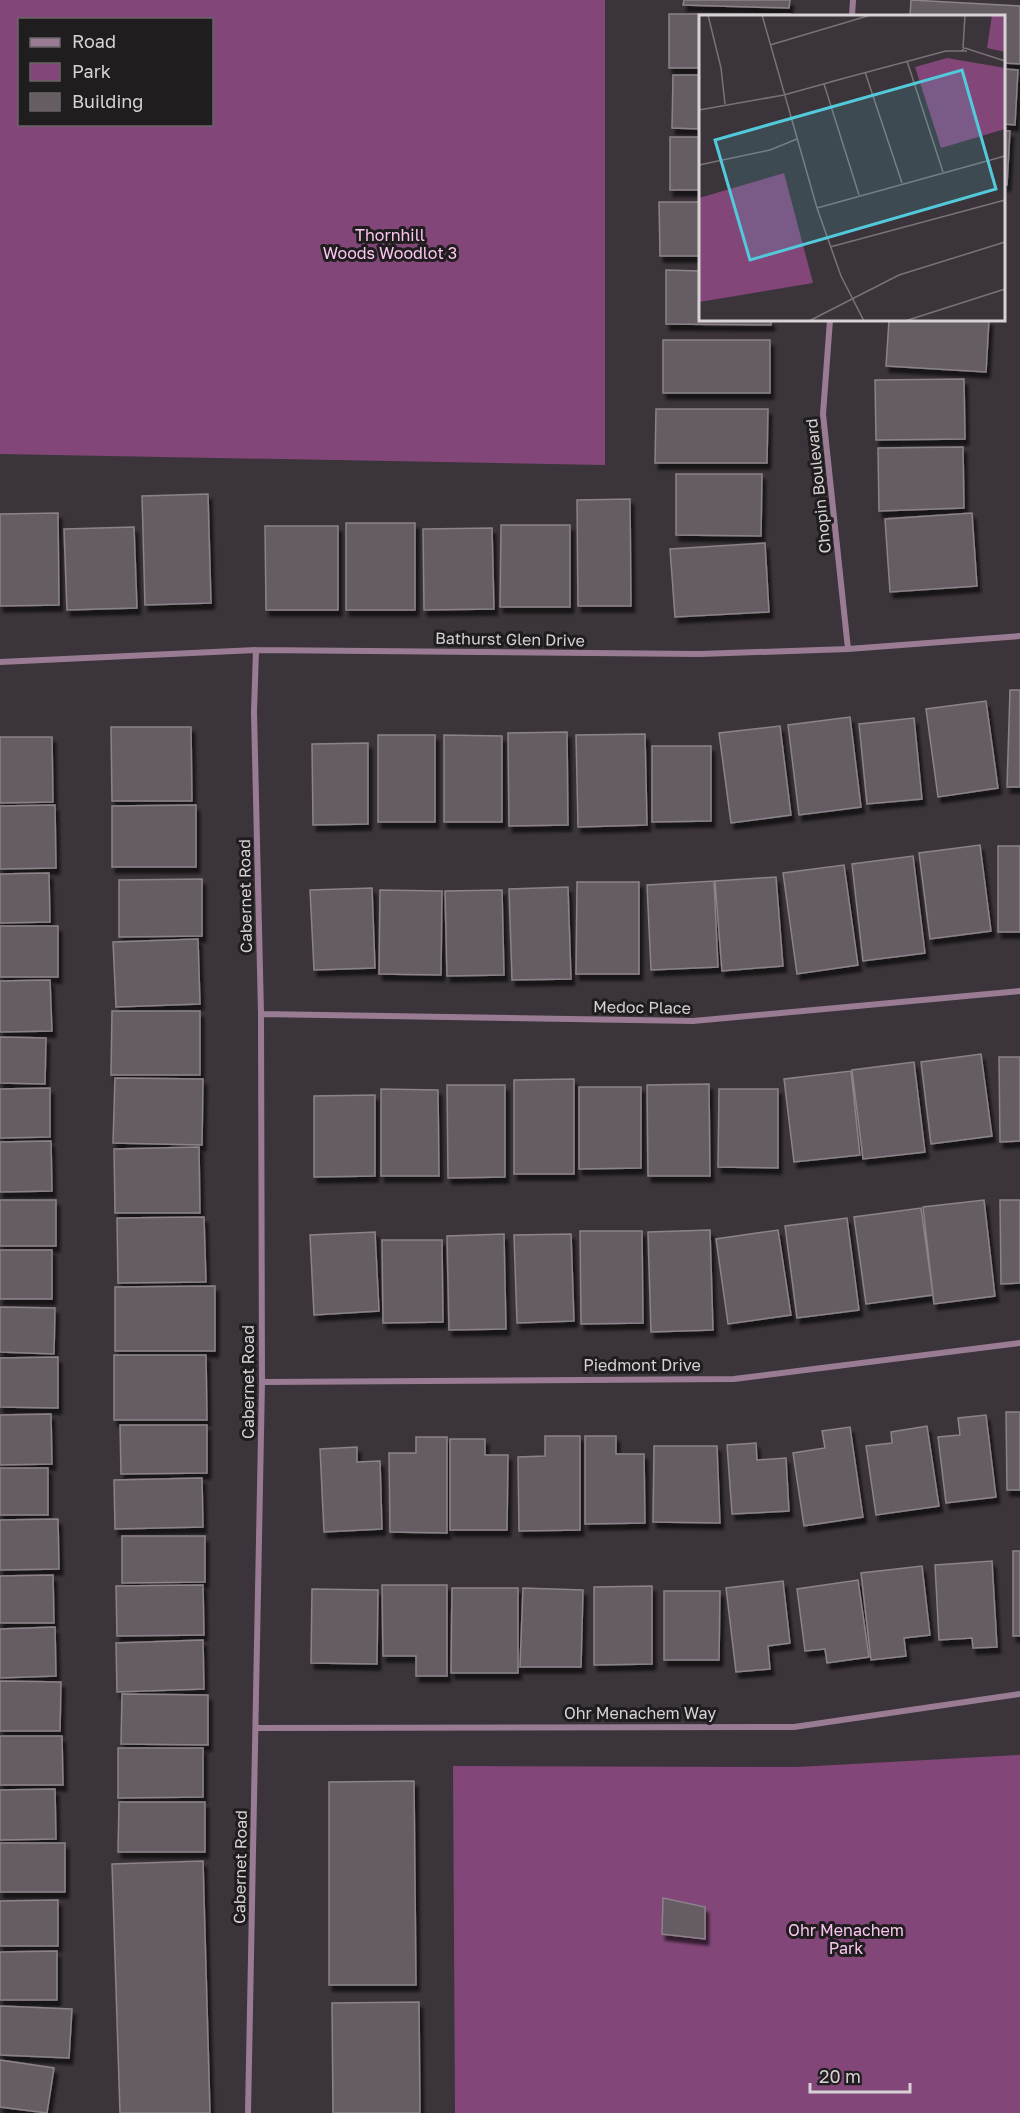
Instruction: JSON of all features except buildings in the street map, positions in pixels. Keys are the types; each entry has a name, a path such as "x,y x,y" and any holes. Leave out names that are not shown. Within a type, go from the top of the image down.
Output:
{"street":[{"path":"852,15 853,0"},
{"name":"Chopin Boulevard","path":"830,321 823,414 848,649"},
{"name":"Bathurst Glen Drive","path":"0,662 256,650 700,654 848,649 1020,636"},
{"name":"Cabernet Road","path":"248,2113 262,1382 261,1014 254,712 256,650"},
{"name":"Medoc Place","path":"261,1014 693,1021 1020,991"},
{"name":"Piedmont Drive","path":"262,1382 734,1379 1020,1343"},
{"name":"Ohr Menachem Way","path":"257,1728 794,1727 1020,1694"}],"green space":[{"name":"Thornhill Woods Woodlot 3","path":"0,0 605,0 605,465 0,454"},
{"name":"Ohr Menachem Park","path":"1020,1755 1020,2113 455,2113 453,1766 797,1767"}]}
